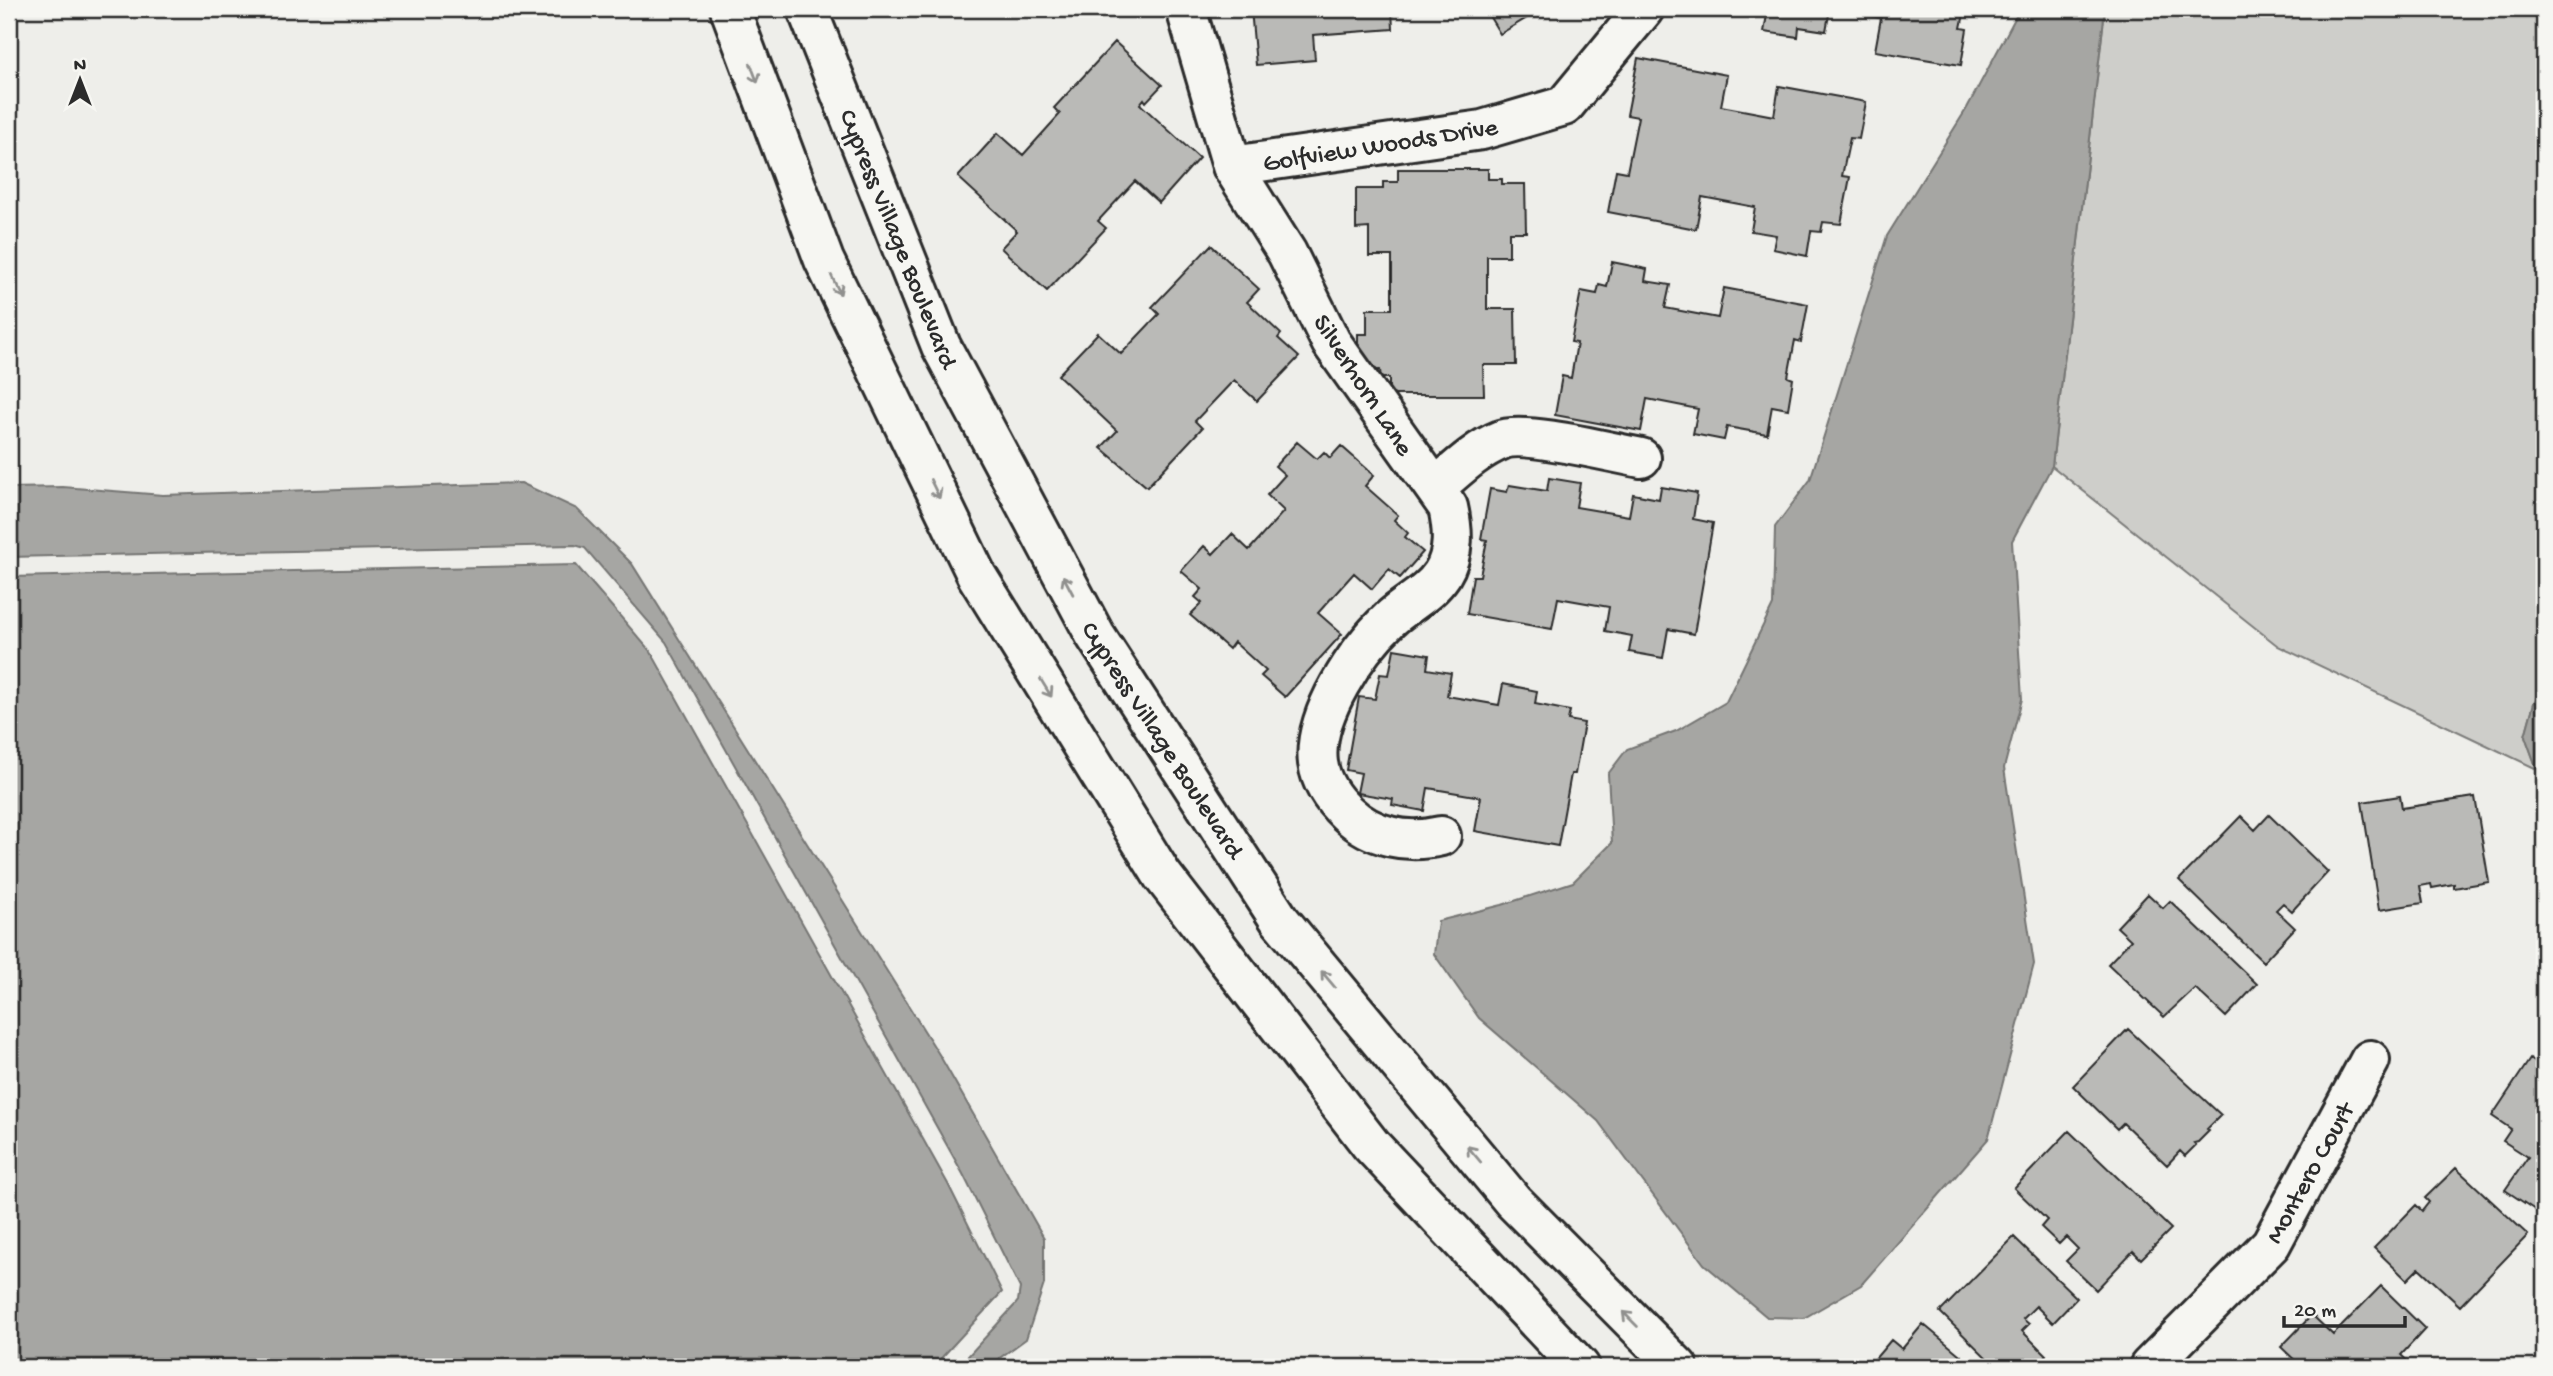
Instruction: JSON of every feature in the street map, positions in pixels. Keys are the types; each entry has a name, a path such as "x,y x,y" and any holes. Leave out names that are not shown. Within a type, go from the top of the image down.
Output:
{"street":[{"path":"730,9 824,260 977,576 1162,875 1371,1145 1580,1367"},
{"name":"Cypress Village Boulevard","path":"807,9 942,346 1095,635 1279,919 1513,1201 1678,1367"},
{"name":"Golfview Woods Drive","path":"1185,9 1232,166 1482,130 1564,106 1644,9"},
{"name":"Silverhorn Lane","path":"1232,166 1287,253 1331,342 1448,507 1453,530 1450,554 1442,573 1427,593 1392,617 1355,658 1332,702 1319,742 1318,762 1324,784 1335,801 1355,820 1390,837 1424,840 1441,836"},
{"path":"1435,488 1478,453 1503,438 1527,438 1641,458"},
{"name":"Montero Court","path":"2149,1367 2271,1244 2370,1060"}],"shaded area":[{"path":"2020,9 2105,9 2052,466 2012,541 2022,699 2004,768 2034,964 1988,1139 1861,1285 1804,1318 1767,1317 1704,1264 1598,1121 1479,1018 1434,954 1438,921 1502,905 1573,882 1612,843 1608,774 1627,749 1676,731 1726,702 1773,605 1775,527 1810,480 1887,236 1967,108"},
{"path":"2105,9 2544,9 2544,684 2534,703 2525,736 2537,769 2278,646 2052,466"},
{"path":"521,483 577,509 632,564 940,1056 1044,1238 1044,1284 1026,1339 987,1367 958,1367 1018,1301 1020,1288 963,1174 666,642 585,548 575,545 9,557 9,488 63,487 163,495"},
{"path":"576,565 651,652 948,1184 1002,1292 933,1367 9,1367 9,577"},
{"path":"2544,684 2544,824 2537,769 2525,736 2534,703"}],"building":[{"path":"1251,9 1392,9 1393,29 1313,35 1315,60 1256,65"},
{"path":"1485,9 1542,9 1500,34"},
{"path":"1768,9 1830,9 1826,31 1799,27 1798,37 1764,32"},
{"path":"1830,9 1965,9 1961,28 1967,29 1961,65 1875,51 1881,18"},
{"path":"1115,42 1162,85 1146,102 1144,99 1140,104 1199,158 1159,203 1135,181 1098,221 1106,228 1047,291 1001,248 1017,231 958,177 998,133 1023,155 1060,114 1054,108"},
{"path":"1638,58 1727,75 1721,106 1774,116 1779,86 1866,102 1859,139 1850,138 1842,176 1850,177 1841,224 1823,222 1821,232 1811,231 1807,256 1773,249 1776,235 1751,231 1755,207 1702,197 1696,229 1608,212 1616,170 1627,172 1638,117 1627,115"},
{"path":"1398,169 1488,169 1488,179 1502,179 1502,184 1525,184 1526,232 1509,232 1509,256 1487,256 1487,309 1515,309 1516,365 1483,365 1484,395 1389,395 1389,378 1381,378 1380,370 1358,370 1358,334 1367,334 1367,309 1392,309 1392,256 1369,256 1369,228 1356,229 1356,189 1383,189 1383,182 1398,182"},
{"path":"1211,245 1259,289 1247,302 1281,334 1278,338 1299,357 1257,401 1234,380 1195,421 1202,428 1147,487 1101,448 1117,431 1058,375 1098,333 1121,354 1159,314 1152,307"},
{"path":"1612,262 1647,269 1645,281 1670,285 1665,308 1718,318 1724,288 1808,304 1801,342 1795,340 1788,377 1793,379 1788,409 1772,406 1767,434 1727,427 1724,440 1693,434 1698,409 1647,399 1641,431 1555,415 1562,376 1571,378 1577,343 1571,342 1581,291 1597,294 1599,285 1607,287"},
{"path":"1297,442 1317,459 1324,452 1330,458 1341,446 1374,475 1365,486 1398,515 1394,520 1408,533 1405,537 1423,552 1400,578 1389,569 1372,589 1354,573 1318,613 1342,634 1285,697 1261,676 1266,671 1234,642 1229,649 1190,615 1202,603 1195,597 1202,589 1181,571 1204,546 1213,554 1232,534 1249,550 1284,511 1267,495 1285,475 1275,466"},
{"path":"1549,478 1580,483 1576,507 1629,516 1633,494 1659,499 1661,487 1697,493 1693,519 1713,523 1694,634 1668,629 1663,658 1629,652 1632,636 1605,631 1609,607 1558,598 1552,629 1467,614 1473,576 1480,576 1487,540 1481,539 1490,489 1507,492 1509,485 1547,491"},
{"path":"1394,649 1429,655 1427,669 1451,673 1447,696 1499,705 1503,684 1537,691 1535,704 1570,711 1568,720 1584,723 1575,774 1571,774 1558,846 1475,831 1481,797 1428,788 1424,811 1392,805 1393,799 1357,793 1361,773 1346,770 1359,697 1375,699 1380,674 1389,675"},
{"path":"2400,796 2402,808 2475,797 2489,882 2454,888 2454,884 2432,888 2431,884 2420,886 2423,903 2379,910 2362,802"},
{"path":"2269,815 2328,872 2292,911 2283,903 2276,910 2295,928 2263,962 2179,880 2241,816 2255,830"},
{"path":"2148,894 2163,908 2170,901 2257,984 2226,1017 2195,988 2164,1017 2108,964 2131,940 2117,927"},
{"path":"2128,1029 2221,1115 2185,1156 2180,1151 2167,1165 2123,1123 2117,1129 2073,1086"},
{"path":"2530,1059 2544,1068 2544,1216 2505,1190 2528,1157 2503,1141 2511,1129 2492,1116"},
{"path":"2069,1131 2171,1229 2141,1259 2133,1251 2096,1290 2066,1261 2078,1249 2066,1237 2059,1244 2041,1227 2047,1220 2014,1188"},
{"path":"2456,1168 2528,1235 2460,1306 2419,1268 2407,1280 2374,1248 2416,1205 2422,1211 2429,1202 2425,1198"},
{"path":"2014,1237 2077,1298 2053,1323 2036,1306 2023,1319 2029,1324 2022,1331 2046,1355 2034,1367 1996,1367 1940,1312"},
{"path":"2381,1286 2425,1329 2401,1355 2414,1367 2302,1367 2281,1347 2312,1315 2333,1335"},
{"path":"1923,1324 1971,1364 1968,1367 1868,1367 1891,1340 1902,1349"}]}
